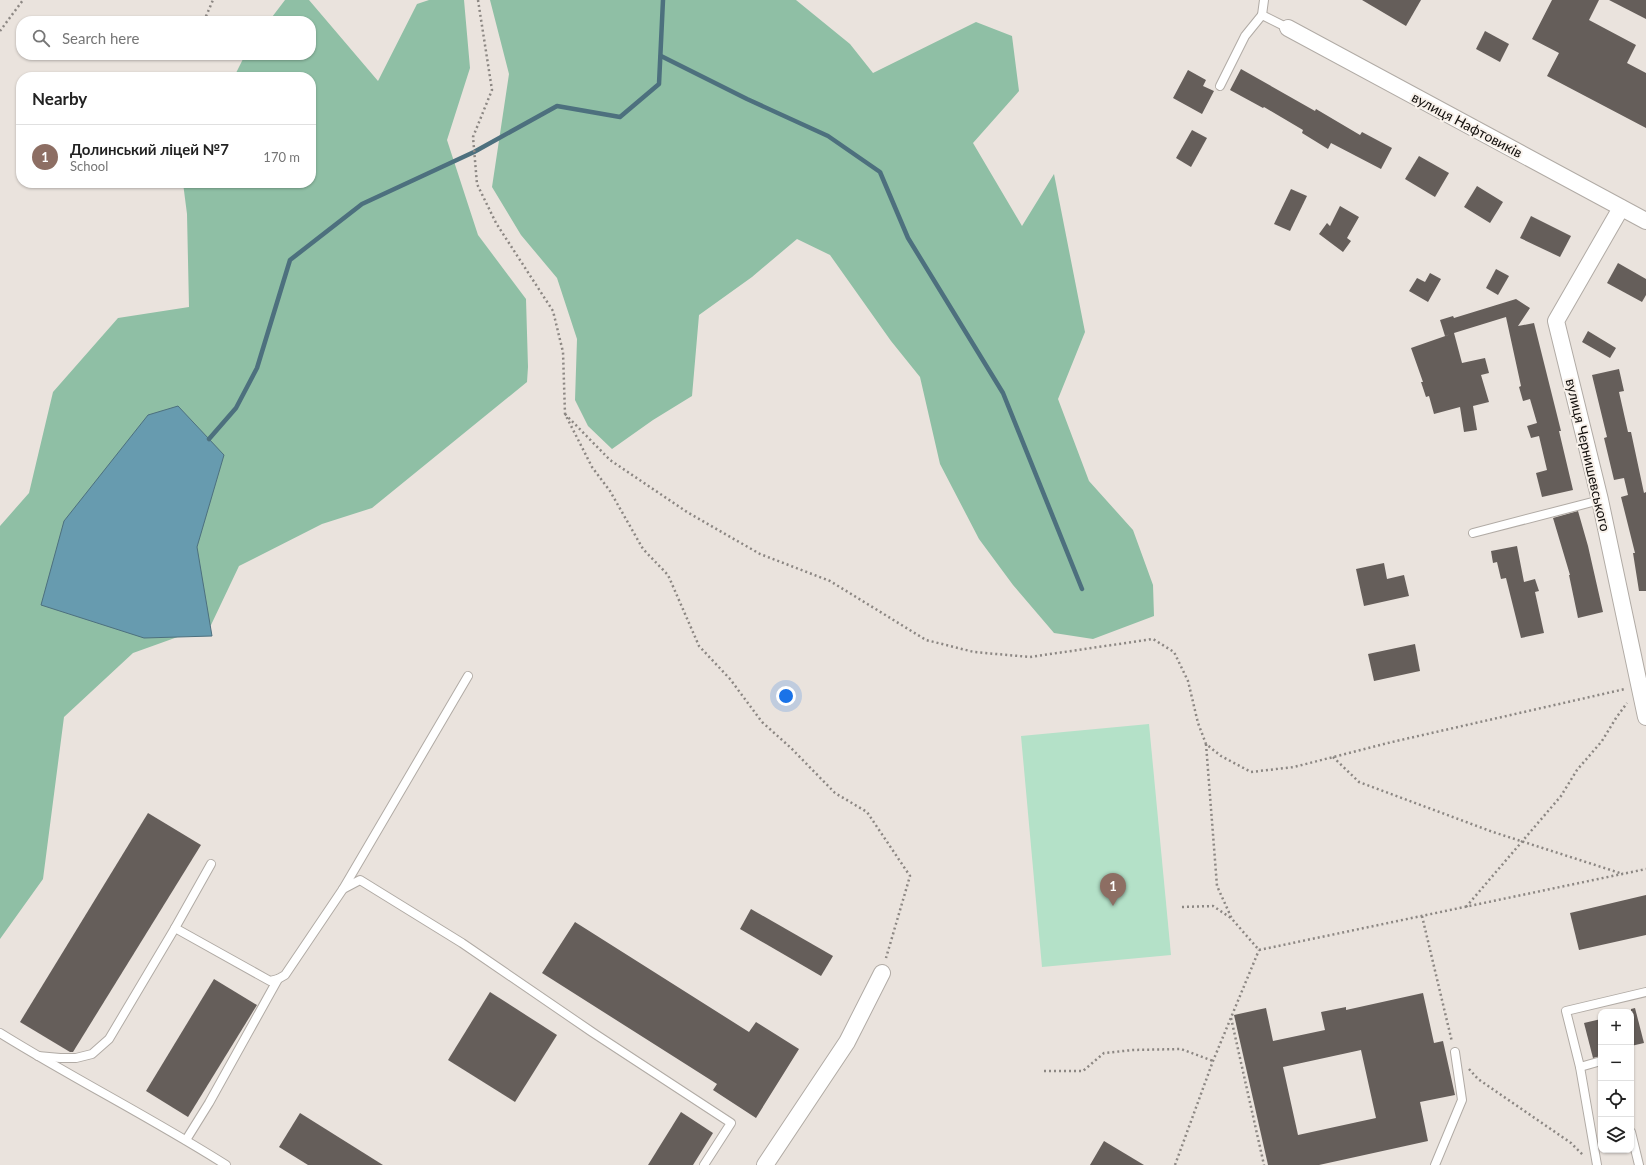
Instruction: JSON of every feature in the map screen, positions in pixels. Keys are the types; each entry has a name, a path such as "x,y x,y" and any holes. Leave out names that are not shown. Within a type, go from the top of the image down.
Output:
{"street":[{"name":"вулиця Нафтовиків","path":"1288,28 1646,221"},
{"name":"вулиця Чернишевського","path":"1621,208 1556,321 1600,500 1646,717"},
{"path":"765,1165 847,1042 882,973"}],"lane":[{"path":"1220,86 1245,36 1262,15 1264,0"},
{"path":"1262,15 1288,28"},
{"path":"1473,533 1600,500"},
{"path":"175,928 270,981 285,975 343,889 468,676"},
{"path":"38,1056 76,1058 92,1054 109,1039 211,864"},
{"path":"343,889 360,880 462,943 592,1032 731,1123 704,1165"},
{"path":"186,1140 209,1103 278,979"},
{"path":"1597,1165 1580,1067 1566,1011 1646,992"},
{"path":"0,1033 186,1140 226,1165"},
{"path":"1435,1165 1462,1100 1455,1052"},
{"path":"1580,1067 1598,1062"},
{"path":"1634,1144 1639,1165"}],"path":[{"path":"0,31 23,0"},
{"path":"206,16 213,0"},
{"path":"478,0 492,90 473,138 477,184 496,223 553,311 563,352 565,414 592,467 610,491 643,549 668,575 699,646 730,679 762,722 791,748 835,793 868,812 910,876 882,973"},
{"path":"565,414 610,460 687,512 760,554 830,581 926,640 974,652 1030,657 1152,640 1174,652 1188,680 1198,723 1206,744 1217,886 1232,919"},
{"path":"1206,744 1221,756 1251,772 1294,767 1639,686"},
{"path":"1466,907 1562,796 1577,770 1602,741 1616,718 1639,686"},
{"path":"1333,757 1359,782 1522,841 1623,874"},
{"path":"1259,950 1646,869"},
{"path":"1182,907 1213,906 1232,919 1259,950"},
{"path":"1422,916 1455,1052 1478,1079 1571,1143 1587,1160"},
{"path":"1175,1165 1213,1061 1259,950"},
{"path":"1231,1018 1264,1165"},
{"path":"1044,1071 1083,1071 1104,1053 1133,1050 1181,1049 1213,1061"}],"green space":[{"path":"285,0 309,0 378,81 417,4 429,0 464,0 470,68 447,140 478,235 526,299 527,382 372,508 322,524 239,566 211,625 133,653 64,717 43,879 0,939 0,526 29,493 53,392 118,318 189,307 187,214 184,188 316,188 316,72 236,72 242,60 316,60 316,16 273,16"},
{"path":"490,0 796,0 850,44 873,73 976,22 1012,36 1019,91 973,143 1022,226 1054,174 1085,332 1058,399 1089,481 1133,530 1153,585 1154,616 1093,639 1054,633 1013,585 979,539 940,464 920,377 891,341 830,255 797,239 752,277 699,315 692,396 653,420 612,449 588,426 575,400 577,339 557,278 521,235 492,187 509,74"},
{"path":"1149,724 1171,955 1042,967 1021,736"}],"water":[{"path":"178,406 224,455 197,547 212,636 144,638 41,605 64,521 148,415"}],"building":[{"path":"1362,0 1421,0 1406,26"},
{"path":"1552,0 1599,0 1589,20 1636,45 1627,63 1646,73 1646,128 1547,76 1559,53 1532,39"},
{"path":"1609,0 1646,0 1646,19"},
{"path":"1485,31 1509,44 1500,62 1476,49"},
{"path":"1241,69 1315,111 1316,109 1360,135 1362,132 1392,148 1381,169 1331,143 1328,149 1302,133 1303,130 1264,107 1263,108 1230,90"},
{"path":"1188,70 1206,80 1203,86 1214,91 1202,114 1173,98"},
{"path":"1192,130 1207,138 1191,167 1176,158"},
{"path":"1419,156 1449,173 1435,197 1405,179"},
{"path":"1477,186 1503,202 1490,223 1464,207"},
{"path":"1291,189 1307,196 1290,231 1274,224"},
{"path":"1340,206 1359,217 1347,238 1351,241 1343,252 1319,234 1327,223 1330,226"},
{"path":"1531,216 1571,236 1560,257 1520,238"},
{"path":"1618,263 1646,279 1646,295 1642,302 1607,283"},
{"path":"1496,269 1509,276 1498,295 1486,288"},
{"path":"1430,273 1441,279 1428,302 1409,291 1417,278 1425,282"},
{"path":"1516,299 1530,308 1518,326 1534,323 1561,431 1559,431 1573,490 1542,497 1536,473 1547,470 1539,436 1531,438 1527,426 1537,423 1530,399 1523,401 1506,317 1454,333 1462,363 1485,358 1489,373 1481,375 1489,402 1473,406 1477,430 1464,432 1460,407 1434,414 1429,396 1426,397 1421,382 1423,382 1411,348 1451,334 1445,336 1440,320 1453,316 1454,318"},
{"path":"1588,331 1616,348 1610,358 1582,342"},
{"path":"1619,369 1624,391 1619,392 1628,432 1631,432 1644,493 1646,492 1646,591 1639,591 1633,553 1635,553 1621,497 1628,495 1624,478 1614,480 1604,438 1607,437 1592,375"},
{"path":"1578,511 1588,546 1603,612 1578,618 1570,575 1553,518"},
{"path":"1517,546 1524,582 1535,579 1539,591 1535,592 1544,633 1521,638 1506,578 1501,579 1497,562 1493,563 1491,551"},
{"path":"1384,563 1387,579 1404,575 1409,596 1364,606 1356,569"},
{"path":"1415,644 1420,671 1374,681 1368,654"},
{"path":"148,813 201,845 73,1052 70,1052 20,1022"},
{"path":"1646,895 1646,935 1579,950 1570,913"},
{"path":"751,909 833,956 821,976 740,929"},
{"path":"575,922 749,1032 756,1022 799,1049 756,1118 713,1090 717,1084 542,973"},
{"path":"214,979 257,1005 188,1117 146,1091"},
{"path":"490,992 557,1035 515,1102 448,1060"},
{"path":"1423,993 1434,1043 1443,1041 1455,1095 1420,1102 1428,1141 1319,1165 1268,1165 1234,1015 1266,1008 1273,1041 1325,1030 1321,1012 1346,1007 1346,1010","holes":["1361,1050 1376,1118 1298,1135 1283,1067"]},
{"path":"1635,1008 1644,1043 1634,1045 1634,1009 1631,1009"},
{"path":"1598,1020 1598,1057 1593,1058 1584,1023"},
{"path":"681,1112 713,1133 693,1165 648,1165"},
{"path":"300,1113 383,1165 308,1165 279,1147"},
{"path":"1104,1141 1144,1165 1090,1165"}],"waterway":[{"path":"209,439 236,408 257,368 290,260 362,204 474,152 557,106 620,117 659,84 663,0"},
{"path":"661,56 747,99 828,136 880,172 908,238 1003,393 1082,589"}],"place":[{"name":"Долинський ліцей №7","path":"1113,906"}]}
